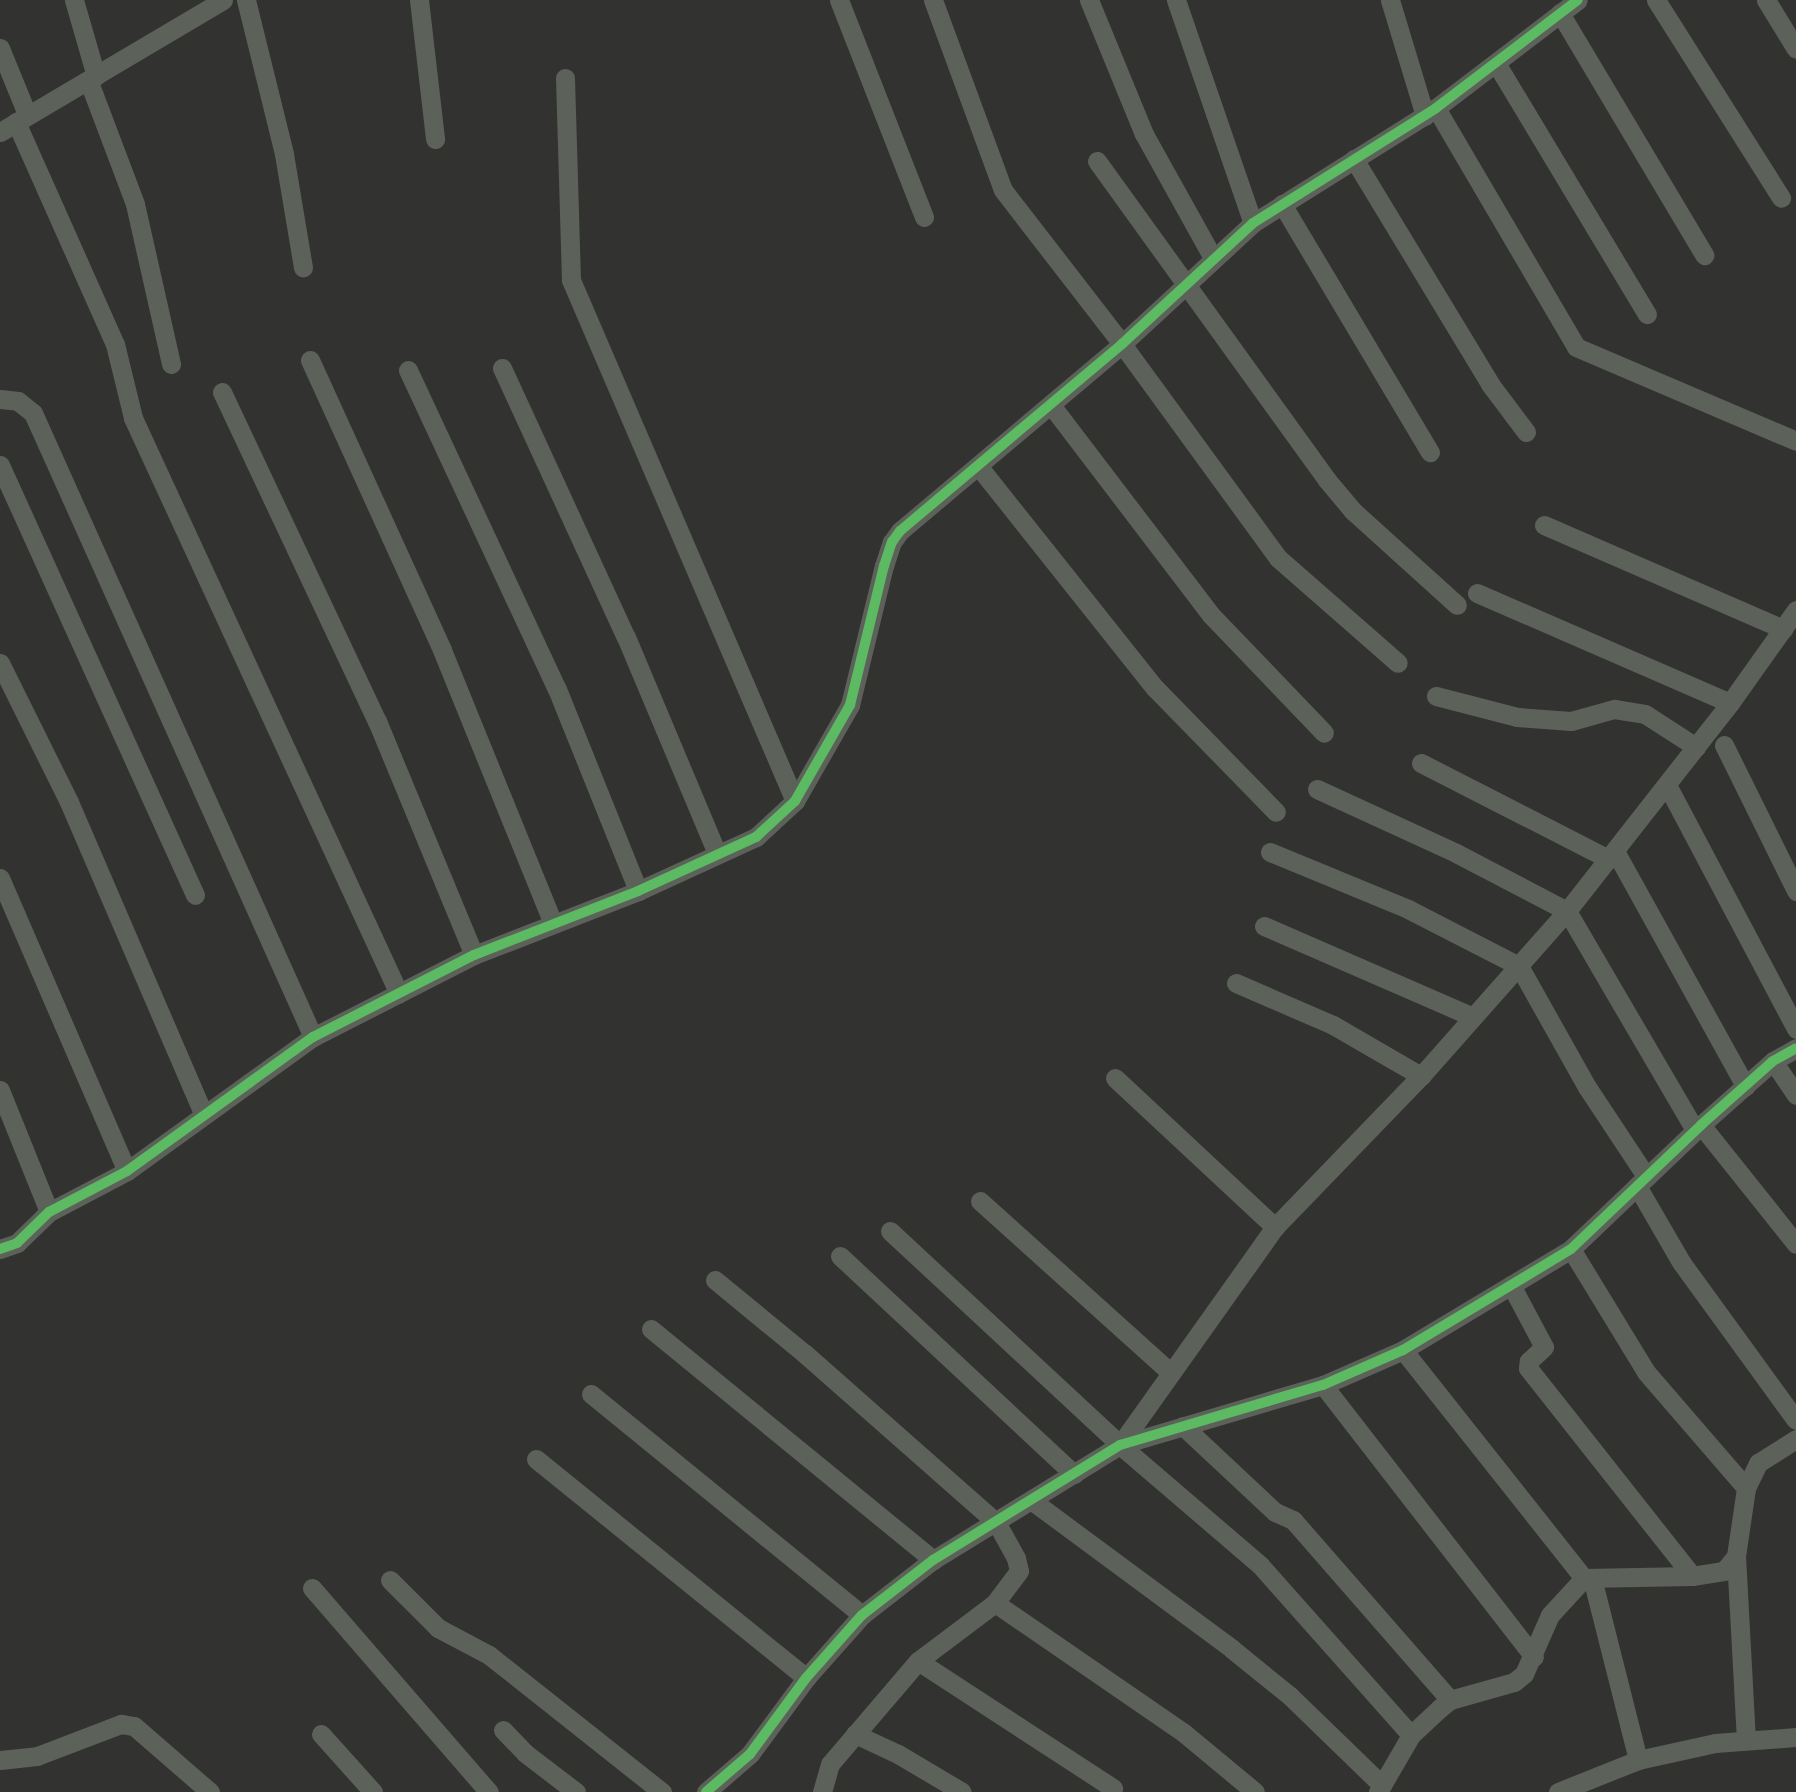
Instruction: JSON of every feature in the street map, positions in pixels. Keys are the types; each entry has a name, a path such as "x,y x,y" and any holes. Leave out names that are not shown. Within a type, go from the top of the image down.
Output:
{"street":[{"path":"74,0 93,79 135,204 171,364"},
{"path":"15,122 93,79 223,0"},
{"path":"246,0 284,154 303,267"},
{"path":"419,0 435,139"},
{"path":"839,0 923,217"},
{"path":"933,0 1003,190 1122,344 1278,558 1398,663"},
{"path":"1089,0 1144,134 1213,258"},
{"path":"1176,0 1252,223"},
{"path":"1390,0 1430,112 1576,347 1796,441"},
{"path":"0,1249 17,1243 49,1212 127,1171 203,1113 313,1037 474,955 638,891 756,837 795,801 850,705 892,542 901,531 1122,344 1252,223 1430,112 1578,0"},
{"path":"1656,0 1782,198"},
{"path":"1766,0 1796,49"},
{"path":"1560,13 1704,255"},
{"path":"0,48 15,122 115,344 133,418 399,993"},
{"path":"1496,62 1647,314"},
{"path":"565,78 571,280 795,801"},
{"path":"1354,159 1490,384 1526,432"},
{"path":"1097,161 1327,480 1353,511 1457,605"},
{"path":"1282,204 1430,452"},
{"path":"310,360 442,650 554,923"},
{"path":"502,368 626,637 717,855"},
{"path":"408,370 557,689 638,891"},
{"path":"222,392 377,721 474,955"},
{"path":"0,399 18,401 33,413 313,1037"},
{"path":"1051,405 1211,614 1324,733"},
{"path":"0,465 195,895"},
{"path":"979,467 1155,688 1276,812"},
{"path":"1544,525 1783,629"},
{"path":"1477,593 1730,703"},
{"path":"1119,1445 1275,1227 1421,1076 1567,911 1730,703 1796,610"},
{"path":"0,663 69,802 203,1113"},
{"path":"1436,696 1530,718 1571,721 1614,709 1644,714 1696,747"},
{"path":"1724,745 1796,891"},
{"path":"1421,763 1612,855 1745,1086"},
{"path":"1667,785 1796,1029"},
{"path":"1317,789 1456,853 1567,911 1698,1128 1796,1244"},
{"path":"1270,852 1408,909 1519,965 1642,1181 1681,1262 1796,1420"},
{"path":"0,878 127,1171"},
{"path":"1264,926 1473,1017"},
{"path":"1236,983 1334,1025 1421,1076"},
{"path":"706,1792 750,1754 806,1678 862,1615 933,1560 1119,1445 1323,1385 1403,1350 1571,1249 1745,1086 1773,1061 1796,1048"},
{"path":"1773,1061 1796,1095"},
{"path":"1115,1078 1275,1227"},
{"path":"0,1090 49,1212"},
{"path":"980,1201 1171,1373"},
{"path":"890,1231 1119,1445 1259,1565 1411,1735"},
{"path":"1571,1249 1646,1372 1746,1488"},
{"path":"840,1256 1074,1474"},
{"path":"715,1280 804,1353 996,1522 1016,1558 1019,1571 995,1603 918,1661 830,1764 825,1791"},
{"path":"1511,1285 1544,1347 1529,1361 1528,1368 1692,1576"},
{"path":"651,1329 933,1560"},
{"path":"1403,1350 1588,1578 1637,1760"},
{"path":"1323,1385 1534,1657"},
{"path":"592,1394 862,1615"},
{"path":"1183,1426 1275,1512 1293,1520 1450,1700"},
{"path":"1746,1739 1736,1556 1746,1488 1758,1463 1796,1439"},
{"path":"536,1459 806,1678"},
{"path":"1031,1500 1232,1649 1290,1696 1380,1789 1411,1735 1450,1700 1514,1682 1534,1657 1550,1615 1588,1578 1692,1576 1724,1571 1736,1556"},
{"path":"390,1580 438,1628 489,1655 662,1792"},
{"path":"312,1588 489,1792"},
{"path":"995,1603 1184,1733 1255,1792"},
{"path":"918,1661 1113,1788"},
{"path":"0,1760 37,1756 121,1724 134,1726 210,1792"},
{"path":"503,1730 525,1753 576,1792"},
{"path":"321,1734 373,1792"},
{"path":"855,1734 898,1754 962,1792"},
{"path":"1558,1792 1637,1760 1746,1739 1796,1737"}],"cycle path":[{"path":"0,1249 17,1243 49,1212 127,1171 313,1037 474,955 638,891 756,837 795,801 850,705 884,566 892,542 900,531 1122,344 1253,223 1436,108 1578,0"},
{"path":"706,1792 750,1754 806,1678 862,1615 933,1560 1120,1445 1323,1385 1403,1350 1571,1249 1701,1125 1773,1061 1796,1048"}]}
